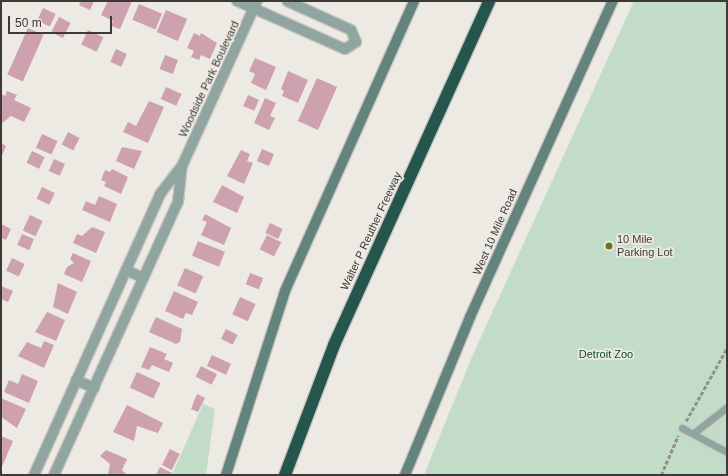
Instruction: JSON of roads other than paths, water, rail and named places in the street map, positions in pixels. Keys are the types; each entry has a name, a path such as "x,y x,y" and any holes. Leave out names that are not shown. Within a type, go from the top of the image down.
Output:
{"highway":[{"name":"Walter P Reuther Freeway","path":"285,475 334,345 488,1"}],"main road":[{"path":"226,475 285,291 414,1"},
{"name":"West 10 Mile Road","path":"405,475 470,317 613,1"}],"street":[{"path":"238,1 256,5 345,49 356,42 351,30 287,1"},
{"name":"Woodside Park Boulevard","path":"34,475 160,194 182,166 256,5"},
{"name":"Woodside Park Boulevard","path":"54,475 178,202 182,166"},
{"path":"126,270 143,278"},
{"path":"76,380 94,388"}],"lane":[{"path":"695,432 727,407"},
{"path":"682,428 695,432 727,452"}],"place":[{"name":"10 Mile Parking Lot","path":"609,246"}],"park label":[{"name":"Detroit Zoo","path":"606,354"}]}
